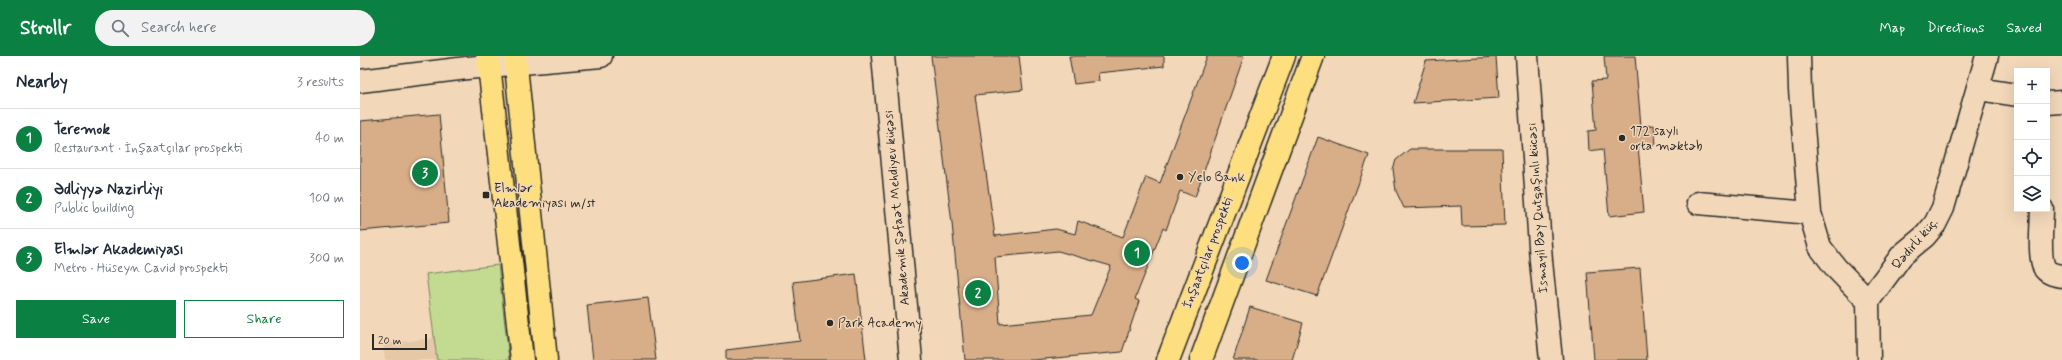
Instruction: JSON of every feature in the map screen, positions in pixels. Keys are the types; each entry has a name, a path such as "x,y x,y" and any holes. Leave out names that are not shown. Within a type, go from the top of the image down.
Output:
{"main road":[{"name":"İnşaatçılar prospekti","path":"1168,360 1284,56"},
{"path":"1201,360 1314,56"},
{"path":"516,60 546,360"},
{"path":"488,62 522,360"}],"street":[{"path":"360,81 488,62 601,56"},
{"name":"Akademik Şəfaət Mehdiyev küçəsi","path":"883,56 911,360"},
{"name":"İsmayil Bəy Qutqaşınlı kücəsi","path":"1527,56 1541,261 1551,360"},
{"path":"1799,56 1800,90 1810,213 1820,247 1836,268 1868,301 1869,360"},
{"name":"Qədirli küç.","path":"1868,301 1902,255 1935,224 1943,208 1987,56"},
{"path":"1978,89 2014,95"},
{"path":"2050,103 2062,102"},
{"path":"1698,203 1810,213"},
{"path":"2042,212 2042,261 2045,270 2054,275 2062,276"}],"shaded area":[{"path":"435,338 437,360 385,360 383,344"}],"green space":[{"path":"498,265 509,360 437,360 426,274"}],"building":[{"path":"931,56 1019,56 1023,90 975,95 995,236 1056,229 1075,234 1078,221 1123,237 1146,177 1160,183 1207,56 1244,56 1195,197 1180,191 1166,230 1163,228 1135,299 1139,301 1122,352 1033,360 965,360 952,223","holes":["1058,251 1111,266 1091,315 1000,324 995,257"]},
{"path":"1069,56 1164,56 1164,66 1098,73 1099,81 1074,84"},
{"name":"172 saylı orta məktəb","path":"1604,56 1635,56 1641,126 1654,125 1656,144 1638,146 1644,212 1609,216 1603,149 1589,151 1588,131 1596,130 1592,81 1606,80"},
{"path":"1496,57 1499,98 1413,103 1426,61"},
{"path":"439,114 449,223 360,231 360,121"},
{"path":"1318,137 1369,155 1317,296 1266,280"},
{"path":"1410,149 1502,149 1505,225 1462,226 1461,206 1404,208 1396,191 1393,169 1396,160"},
{"path":"1640,268 1647,360 1594,360 1587,272"},
{"name":"Park Academy","path":"856,274 866,360 726,360 726,350 800,341 793,282"},
{"path":"648,298 656,360 593,360 587,305"},
{"path":"1250,307 1303,323 1292,360 1233,360"}],"place":[{"name":"172 saylı orta məktəb","path":"1622,138"},
{"name":"Elmlər Akademiyası","path":"425,173"},
{"name":"Yelo Bank","path":"1180,177"},
{"name":"Elmlər Akademiyası m/st","path":"486,195"},
{"name":"Teremok","path":"1137,253"},
{"name":"Ədliyyə Nazirliyi","path":"978,293"},
{"name":"Park Academy","path":"830,323"}]}
